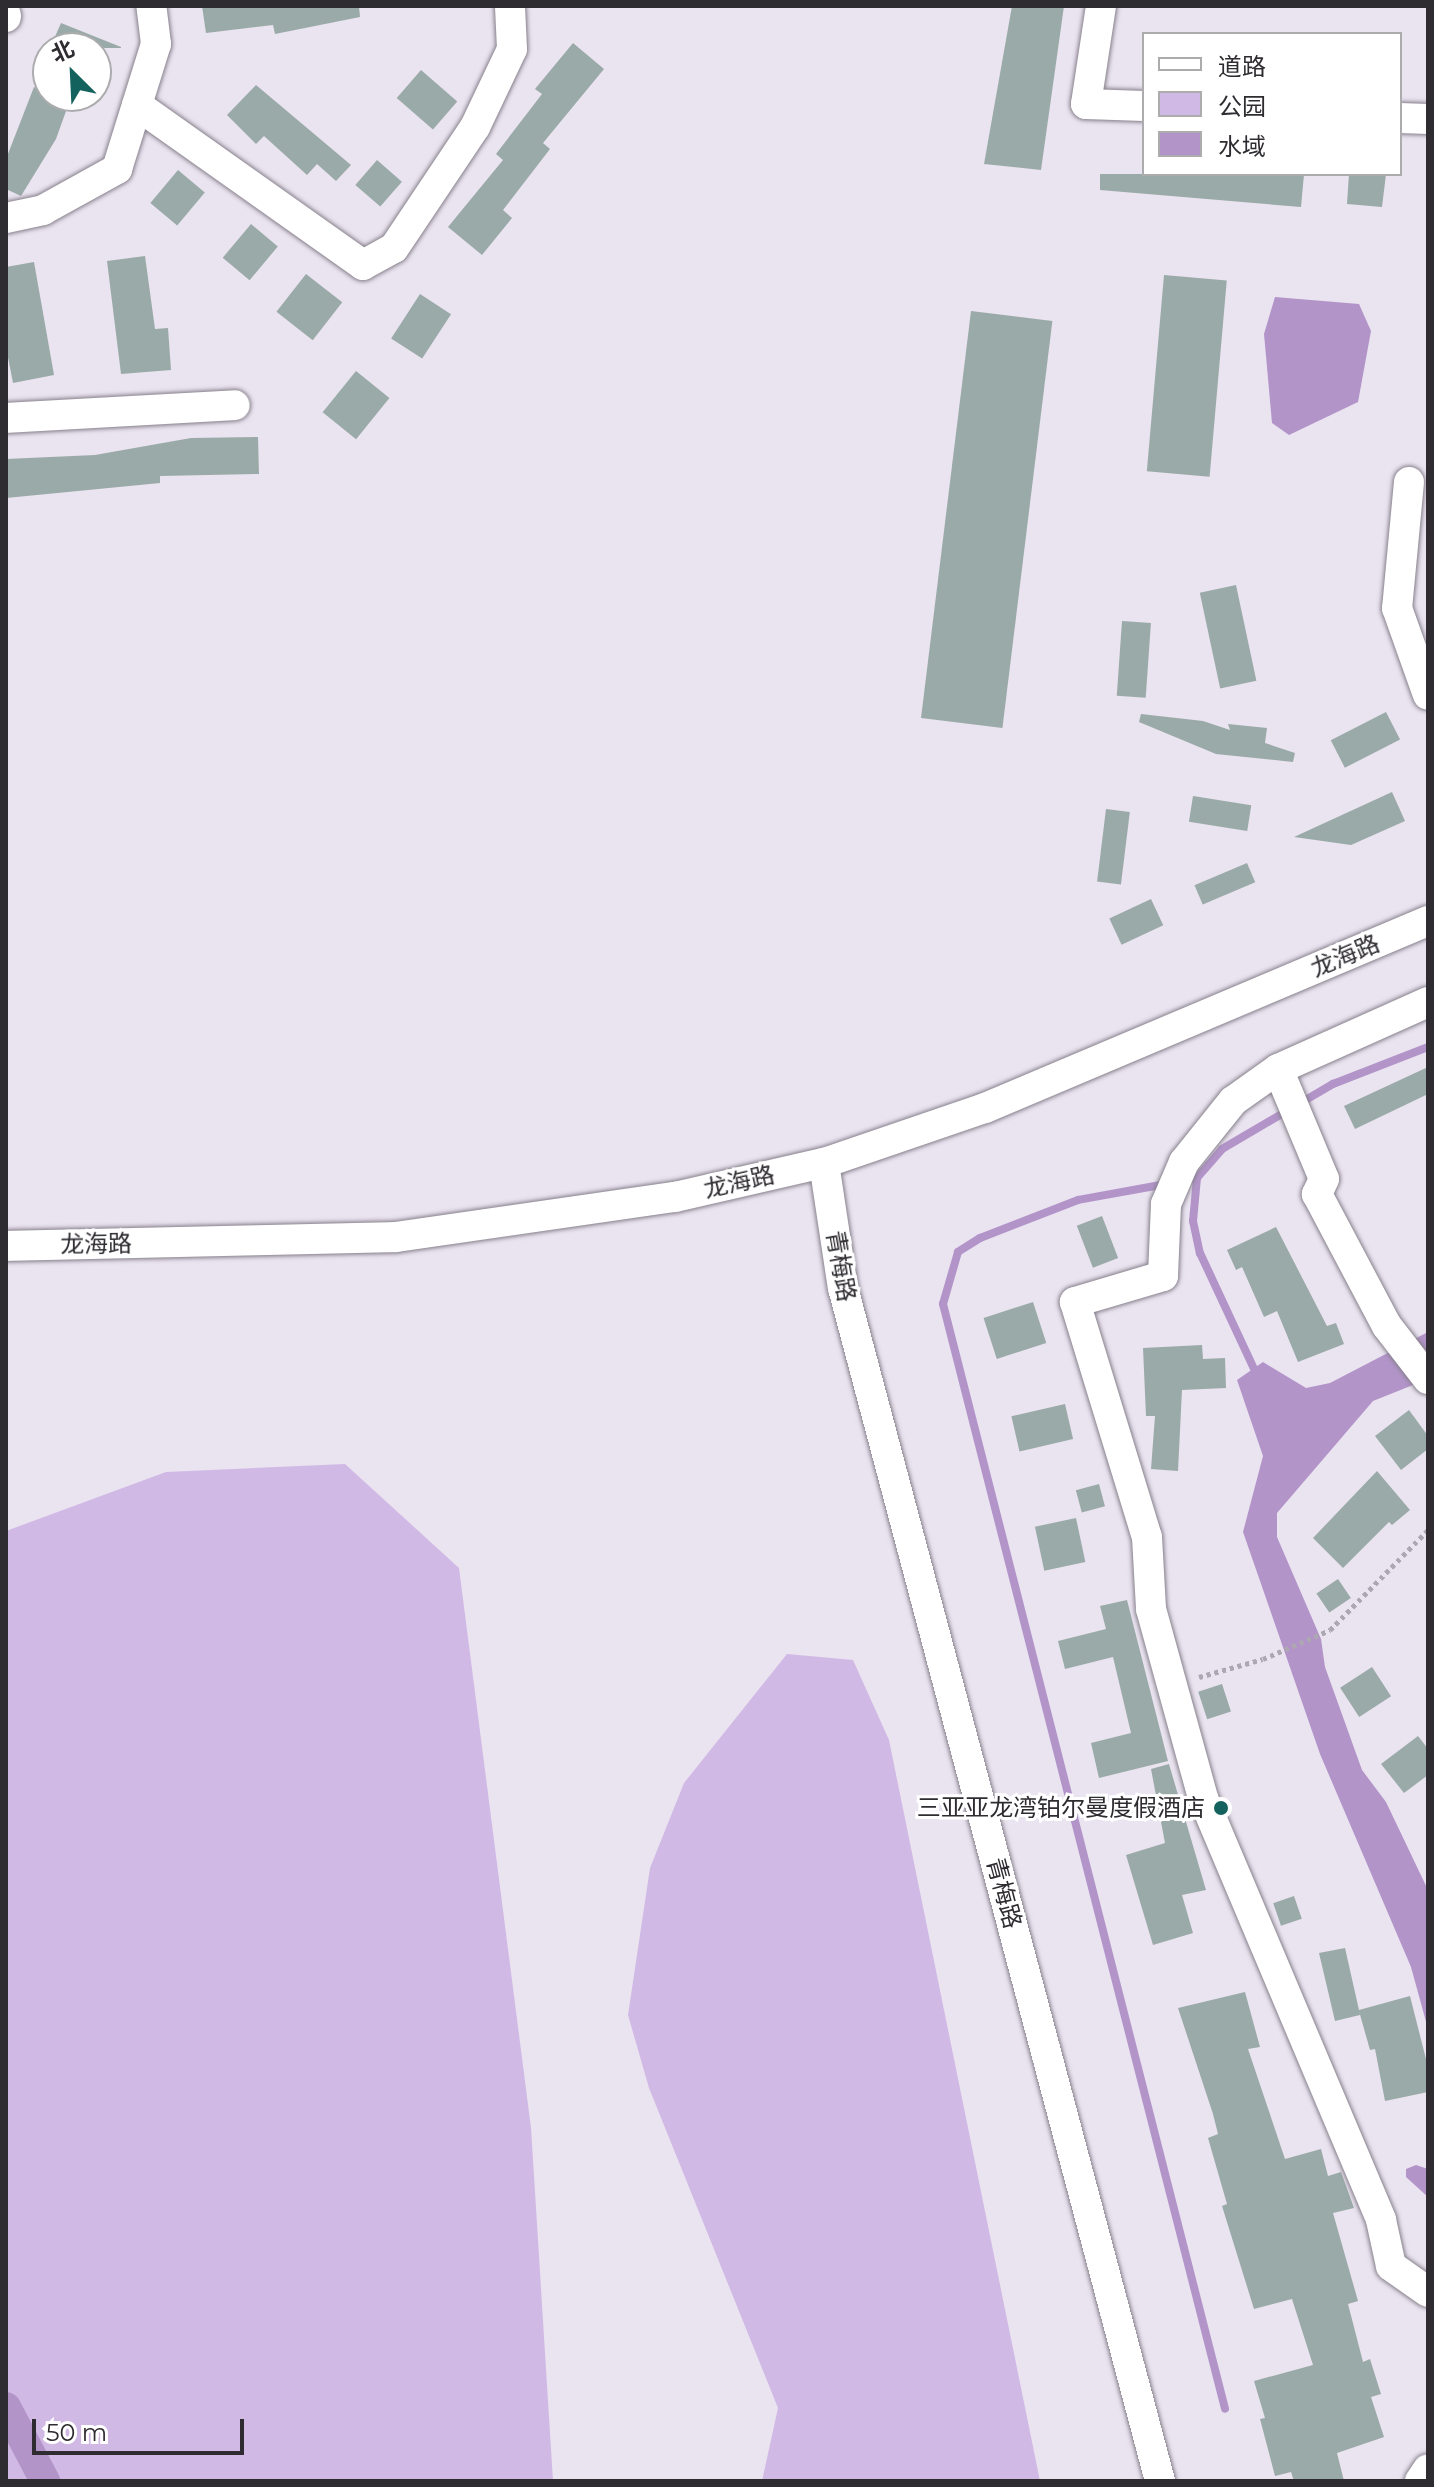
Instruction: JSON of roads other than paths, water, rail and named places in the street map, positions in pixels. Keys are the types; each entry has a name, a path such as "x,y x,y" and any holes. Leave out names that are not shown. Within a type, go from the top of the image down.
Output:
{"street":[{"path":"6,218 43,210 117,169 156,44 151,6"},
{"path":"137,105 363,265 394,248 475,127 512,49 510,6"},
{"path":"1101,6 1086,104 1142,106"},
{"path":"1402,118 1428,119"},
{"path":"6,418 235,405"},
{"path":"1409,482 1397,608 1428,695"},
{"name":"龙海路","path":"6,1246 396,1237 675,1197 824,1163 985,1108 1428,921"},
{"path":"1428,1002 1278,1069 1233,1101 1184,1162 1166,1204 1163,1276 1075,1302 1147,1537 1151,1609 1203,1798 1381,2220 1391,2266 1428,2292"},
{"path":"1278,1069 1324,1179 1317,1194 1387,1326 1428,1379"},
{"name":"青梅路","path":"824,1163 843,1288 1160,2481"},
{"path":"1420,2481 1428,2469"}],"water":[{"path":"1275,297 1359,304 1371,331 1358,402 1289,435 1272,423 1264,334"},
{"path":"1428,1332 1428,1379 1373,1401 1277,1513 1277,1537 1321,1639 1325,1667 1362,1770 1386,1802 1428,1890 1428,2029 1411,1967 1320,1754 1243,1532 1263,1456 1237,1380 1263,1362 1306,1388 1330,1383"},
{"path":"1416,2165 1428,2169 1428,2197 1406,2177 1406,2169"}],"waterway":[{"path":"1183,1180 1197,1178 1222,1149 1333,1084 1428,1047"},
{"path":"1197,1178 1193,1221 1200,1253 1257,1375"},
{"path":"1166,1184 1078,1200 980,1238 958,1252 943,1304 1225,2409"},
{"path":"6,2407 45,2481"}],"place":[{"name":"三亚亚龙湾铂尔曼度假酒店","path":"1221,1808"}]}
